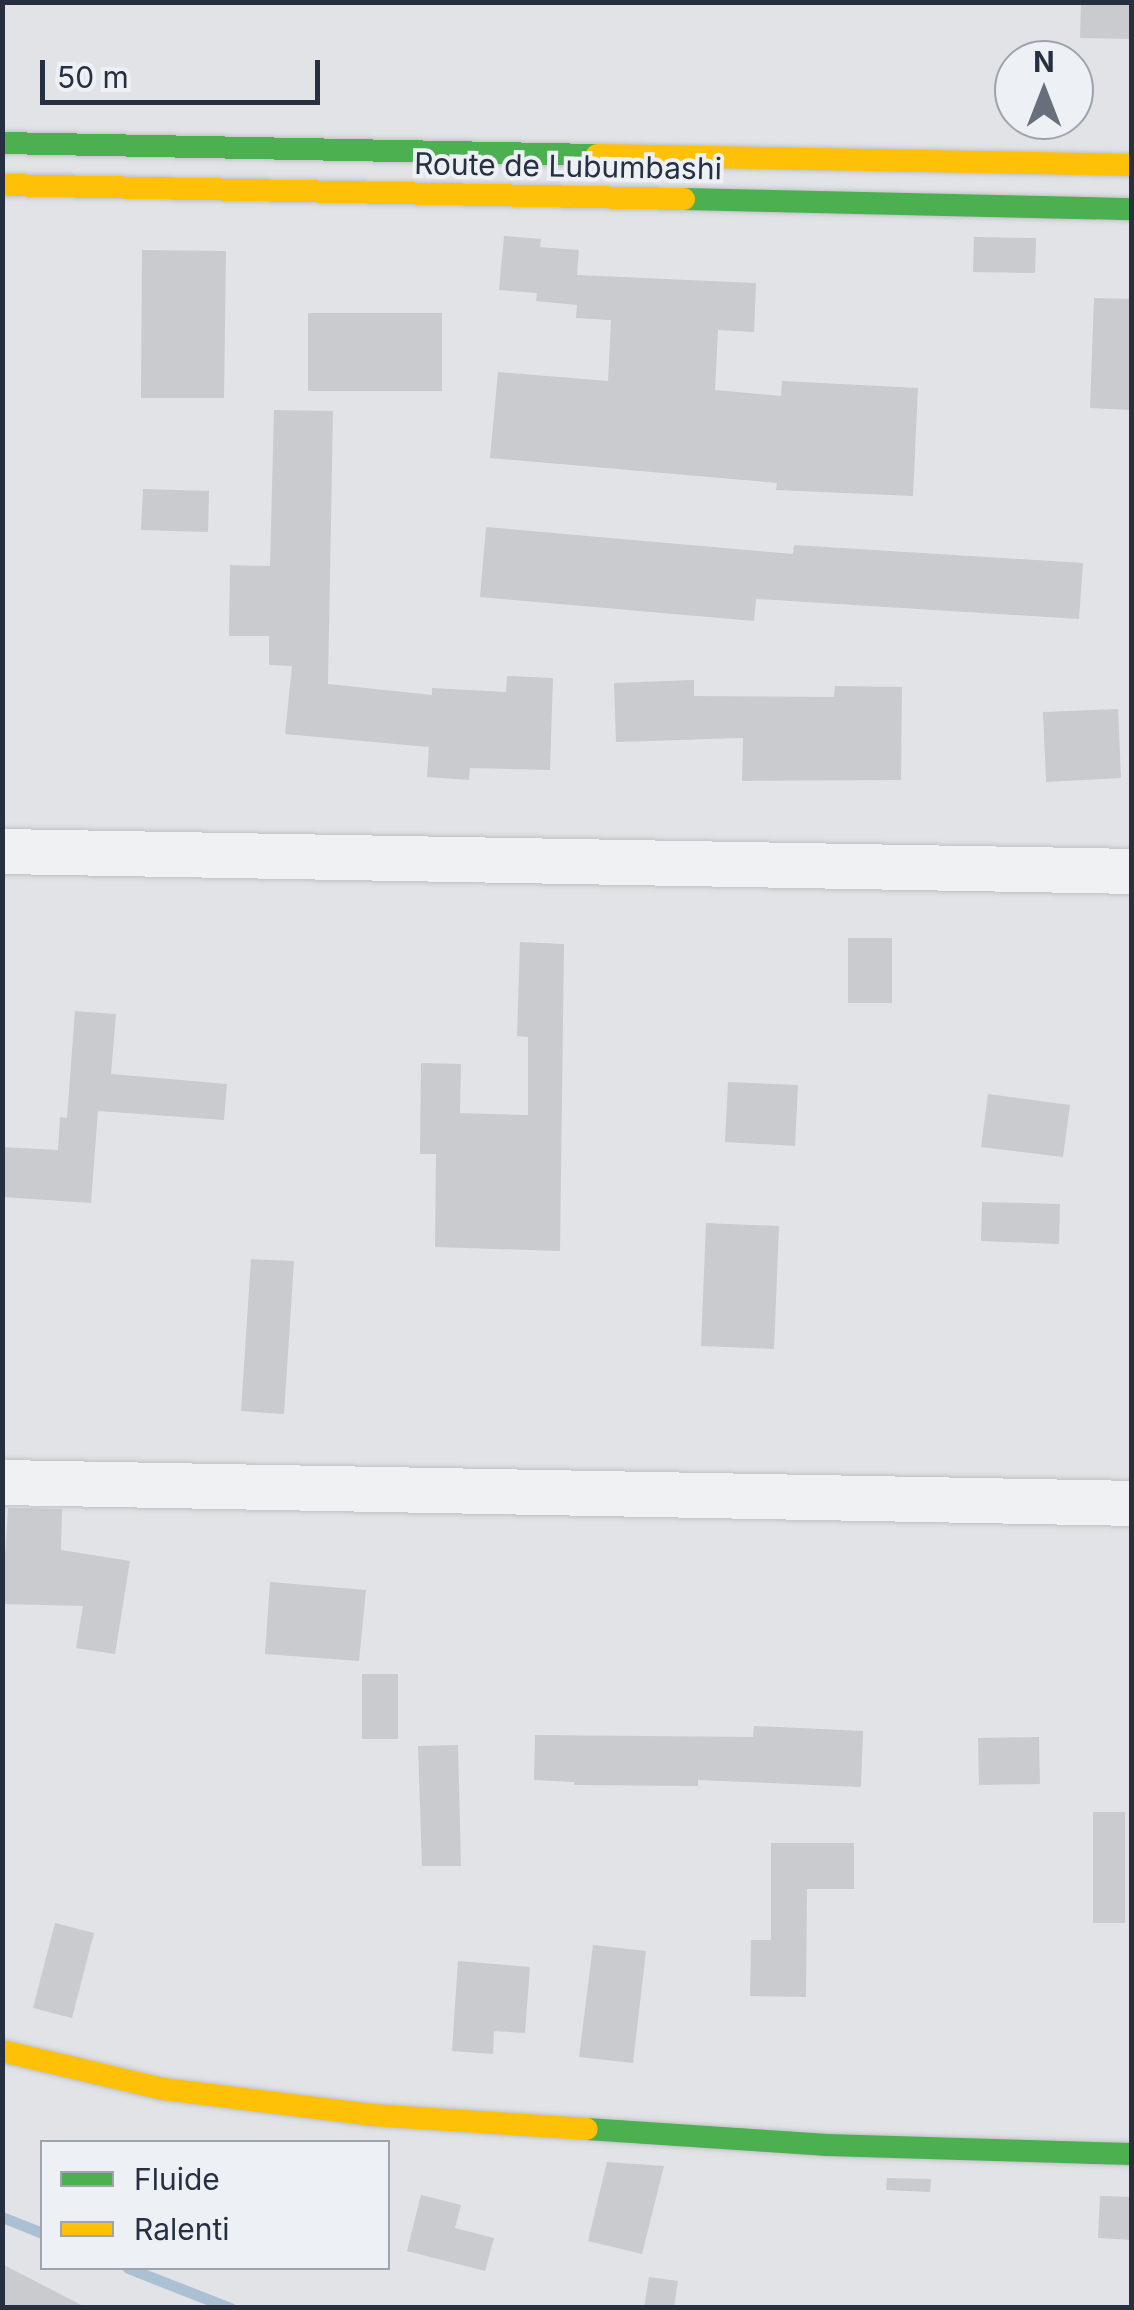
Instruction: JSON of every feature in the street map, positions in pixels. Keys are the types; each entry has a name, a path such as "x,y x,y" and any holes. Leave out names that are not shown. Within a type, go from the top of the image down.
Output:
{"main road":[{"name":"Route de Lubumbashi","path":"2,143 1132,164"},
{"name":"Route de Lubumbashi","path":"2,184 1132,209"},
{"path":"2,2051 163,2089 371,2115 826,2144 1132,2154"}],"street":[{"path":"2,850 1132,871"},
{"path":"2,1482 1132,1503"}],"building":[{"path":"1081,2 1132,2 1132,39 1080,38"},
{"path":"504,236 541,239 540,247 579,250 577,275 756,283 754,332 718,330 715,390 781,396 782,381 918,388 913,496 776,490 777,483 490,458 498,372 608,381 611,320 576,318 577,305 536,301 537,293 499,290"},
{"path":"974,237 1036,238 1035,273 973,272"},
{"path":"142,250 226,251 224,398 141,398"},
{"path":"1094,298 1132,299 1132,410 1090,408"},
{"path":"308,313 442,313 442,391 308,391"},
{"path":"274,410 333,411 328,684 432,695 432,688 506,692 507,676 553,678 550,770 470,768 469,780 427,777 429,747 285,734 292,666 269,665 269,636 229,636 230,565 270,566"},
{"path":"143,489 209,491 208,532 141,530"},
{"path":"486,527 793,554 794,545 1083,563 1079,619 756,599 754,621 480,597"},
{"path":"694,680 694,696 834,697 835,686 902,687 901,780 742,781 743,738 616,742 614,683"},
{"path":"1118,709 1121,778 1046,782 1043,712"},
{"path":"848,938 892,938 892,1003 848,1003"},
{"path":"520,942 564,944 560,1251 435,1247 436,1154 420,1154 421,1063 461,1064 460,1113 528,1115 528,1037 517,1036"},
{"path":"75,1011 116,1014 111,1074 227,1084 224,1120 98,1111 91,1203 2,1197 2,1147 58,1150 60,1117 67,1118"},
{"path":"728,1082 798,1085 795,1146 725,1142"},
{"path":"988,1094 1070,1105 1063,1157 981,1147"},
{"path":"982,1202 1060,1204 1059,1244 981,1241"},
{"path":"706,1223 779,1226 774,1349 701,1346"},
{"path":"251,1259 294,1261 284,1414 241,1411"},
{"path":"8,1508 62,1509 61,1550 130,1561 115,1654 76,1648 83,1606 2,1604"},
{"path":"270,1582 366,1590 359,1661 265,1654"},
{"path":"362,1674 398,1674 398,1739 362,1739"},
{"path":"754,1726 863,1731 861,1787 698,1780 698,1786 574,1785 534,1780 535,1735 753,1737"},
{"path":"1039,1737 1040,1784 979,1785 978,1738"},
{"path":"458,1745 461,1866 422,1866 418,1746"},
{"path":"1093,1812 1125,1812 1125,1923 1093,1923"},
{"path":"771,1843 854,1843 854,1889 807,1889 806,1997 750,1996 751,1940 771,1940"},
{"path":"55,1923 94,1933 72,2018 33,2008"},
{"path":"593,1945 646,1951 633,2063 579,2057"},
{"path":"458,1961 530,1967 525,2033 494,2031 493,2054 452,2051"},
{"path":"607,2162 664,2166 642,2254 588,2241"},
{"path":"887,2178 931,2179 930,2192 886,2190"},
{"path":"421,2195 461,2205 455,2228 494,2238 485,2271 407,2251"},
{"path":"1100,2196 1132,2197 1132,2240 1098,2238"},
{"path":"2,2264 87,2308 2,2308"},
{"path":"649,2277 678,2281 674,2308 644,2308"}],"waterway":[{"path":"2,2217 40,2232"},
{"path":"133,2270 230,2308"}],"traffic: fast":[{"path":"2,143 597,155"},
{"path":"684,199 1132,209"},
{"path":"587,2129 827,2145 1132,2154"}],"traffic: slow":[{"path":"597,155 1132,165"},
{"path":"2,185 684,199"},
{"path":"2,2051 163,2089 371,2115 587,2129"}]}
